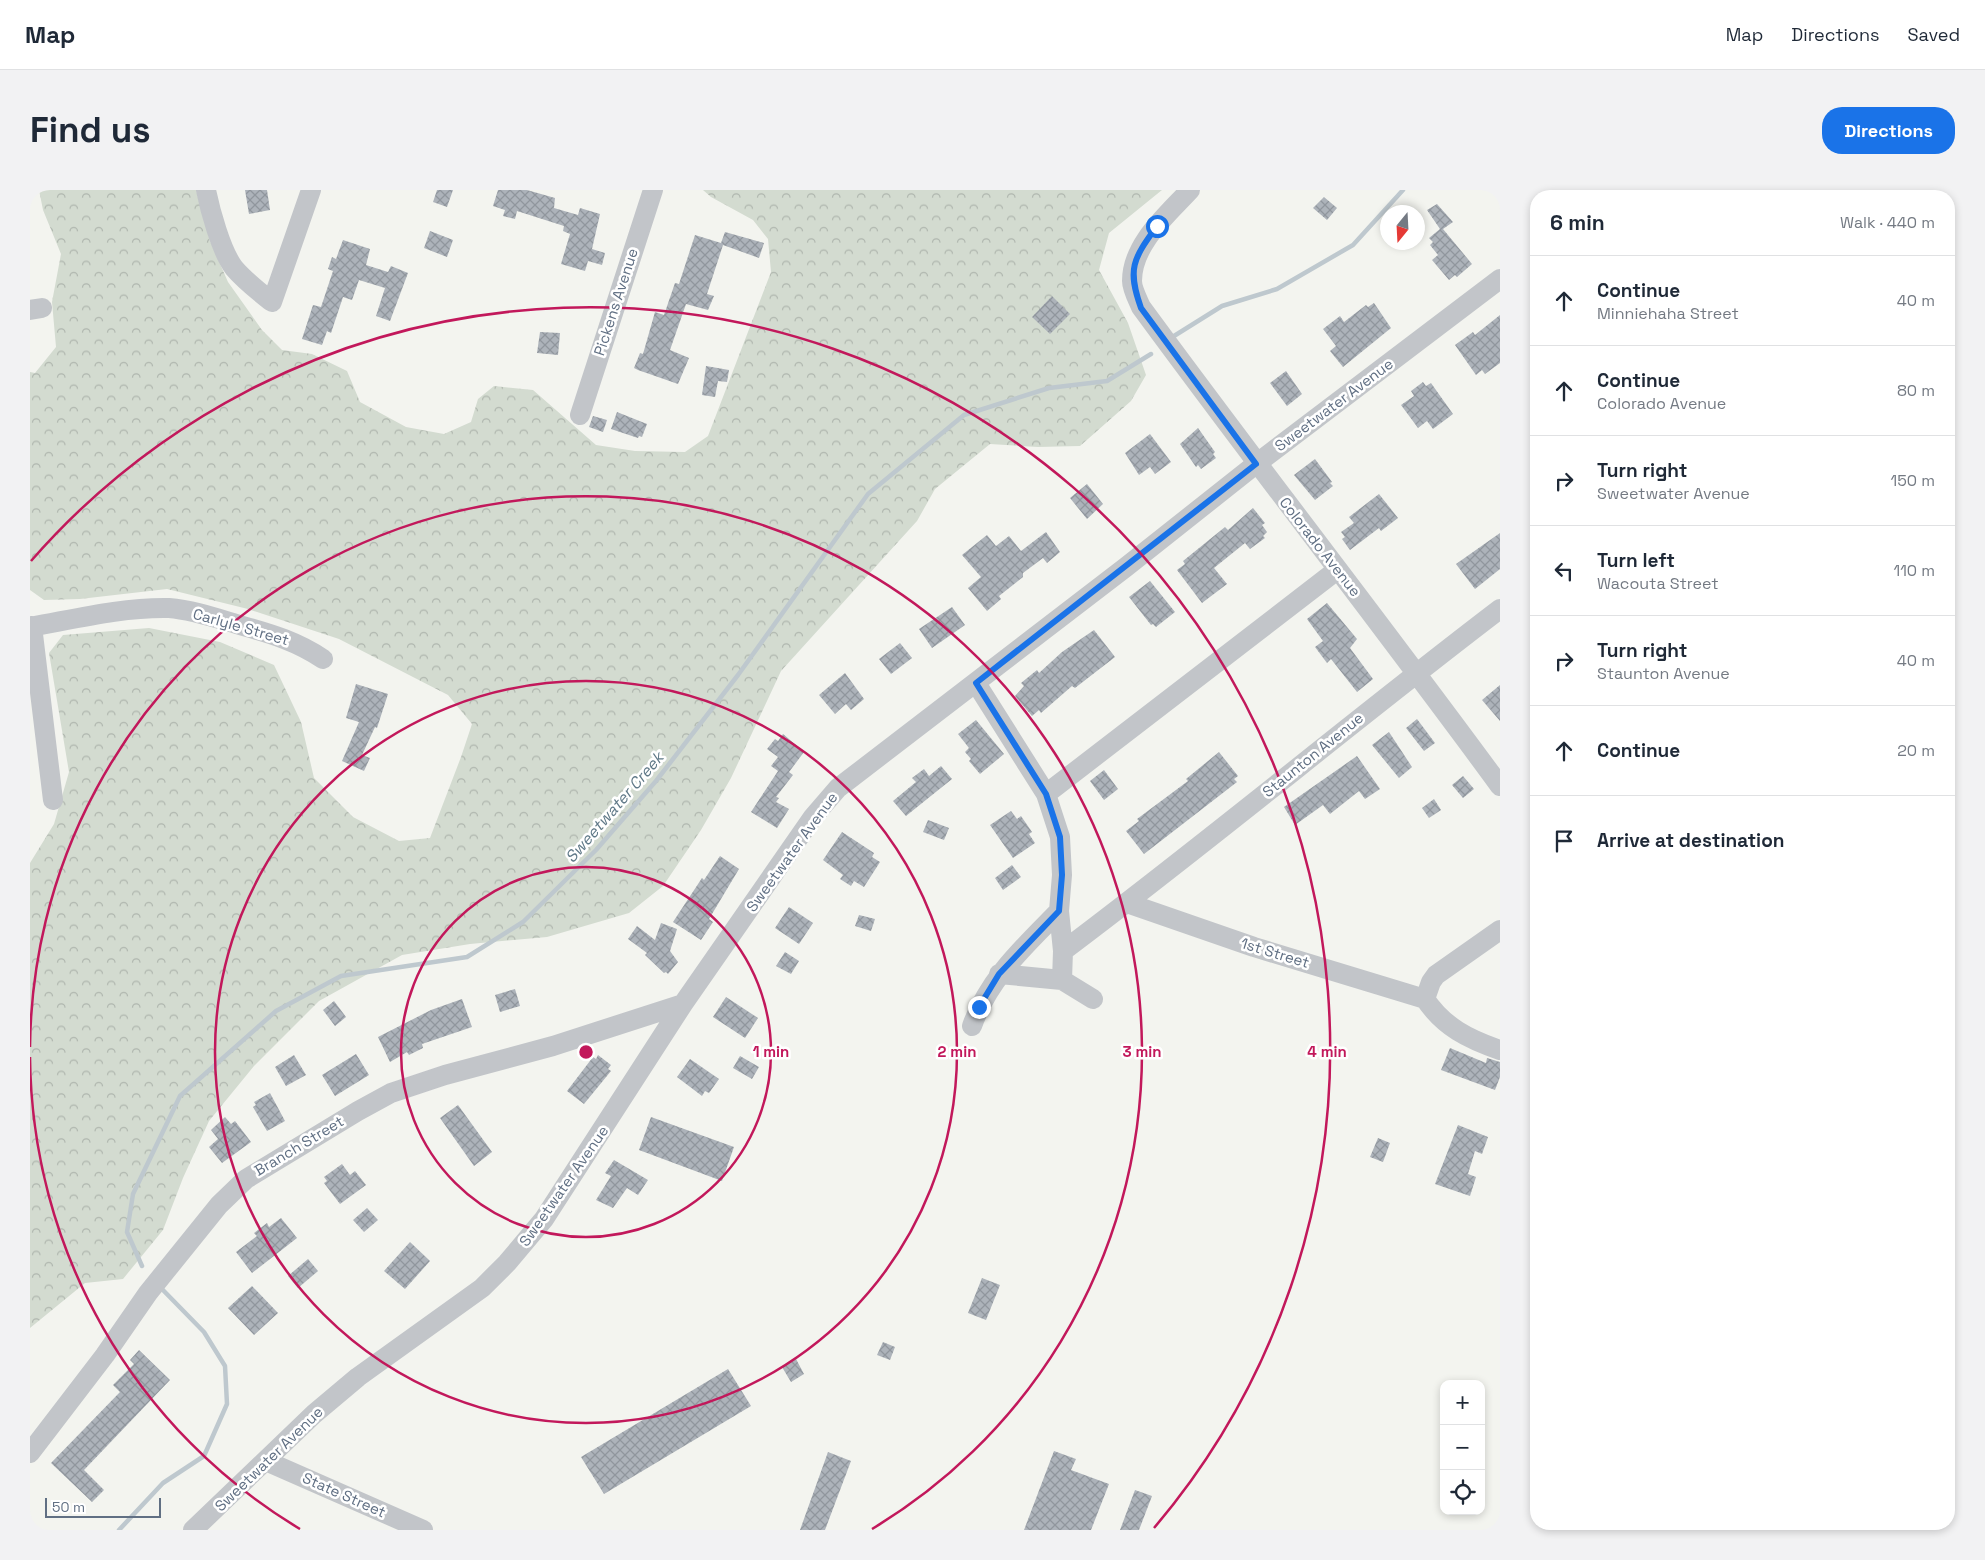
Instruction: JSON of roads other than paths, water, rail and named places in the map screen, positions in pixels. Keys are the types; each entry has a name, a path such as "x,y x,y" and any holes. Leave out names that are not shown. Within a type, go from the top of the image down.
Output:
{"street":[{"path":"206,190 210,213 232,265 246,281 272,302 311,190"},
{"name":"Colorado Avenue","path":"1190,190 1157,226 1136,257 1132,282 1141,308 1256,464 1416,672 1500,786"},
{"name":"Pickens Avenue","path":"580,415 649,191"},
{"name":"Sweetwater Avenue","path":"193,1530 358,1377 482,1288 507,1263 544,1219 683,1004 825,802 853,775 976,683 1256,464 1500,279"},
{"path":"1046,794 1337,570"},
{"name":"Carlyle Street","path":"31,627 80,616 170,608 201,614 277,635 302,645 323,659"},
{"name":"Staunton Avenue","path":"1063,951 1127,903 1416,672 1500,609"},
{"path":"31,627 53,800"},
{"path":"976,683 1046,794 1060,837 1062,875 1059,911 1063,951 1062,980"},
{"name":"1st Street","path":"1127,903 1254,947 1425,999"},
{"path":"972,1026 979,1007 999,974 1059,911"},
{"path":"1500,930 1436,975 1430,982 1425,999 1442,1020 1457,1032 1473,1041 1500,1050"},
{"path":"999,974 1062,980 1094,999"},
{"name":"Branch Street","path":"30,1453 105,1355 148,1293 219,1205 246,1179 358,1111 400,1090 445,1075 553,1046 683,1004"},
{"name":"State Street","path":"266,1461 423,1530"}],"waterway":[{"name":"Sweetwater Creek","path":"1174,336 1222,306 1277,289 1353,245 1403,190"},
{"name":"Sweetwater Creek","path":"142,1266 127,1232 133,1194 180,1096 276,1011 341,976 467,957 523,922 596,850 656,781 738,675 868,494 964,415 1049,388 1107,381 1151,354"},
{"name":"Sweetwater Creek","path":"119,1530 163,1483 204,1456 227,1404 225,1366 204,1332 160,1287"}]}
